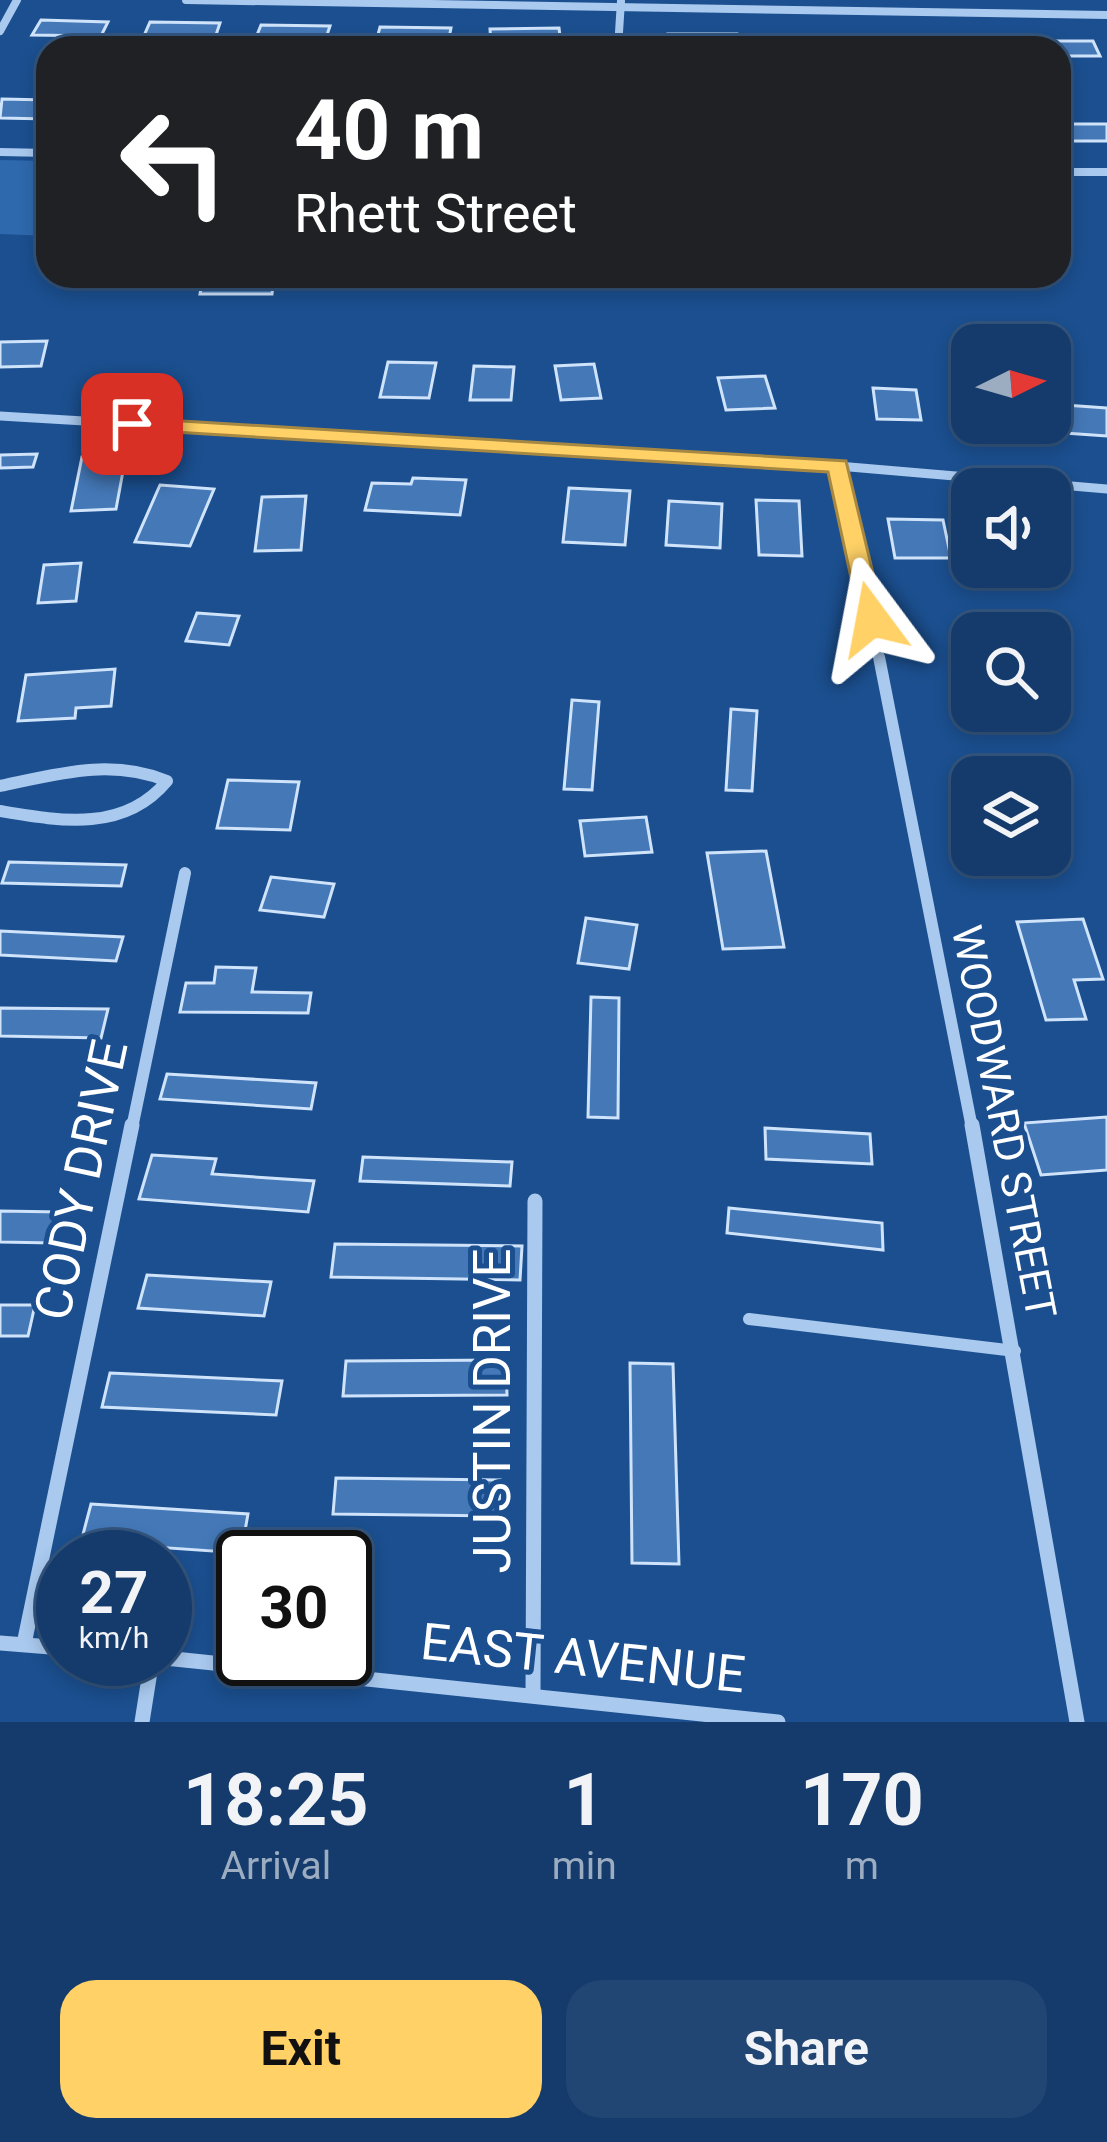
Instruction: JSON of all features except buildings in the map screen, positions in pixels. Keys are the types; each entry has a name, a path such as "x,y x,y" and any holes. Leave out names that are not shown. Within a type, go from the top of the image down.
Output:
{"street":[{"path":"0,31 17,0"},
{"path":"185,0 1107,15"},
{"path":"619,36 621,4"},
{"path":"0,152 36,153"},
{"path":"1071,172 1107,172"},
{"path":"0,416 838,466 1107,489"},
{"name":"WOODWARD STREET","path":"838,466 1015,1351 1077,1722"},
{"path":"0,786 99,766 145,769 167,781 159,795 97,820 65,822 0,811"},
{"name":"CODY DRIVE","path":"24,1644 185,873"},
{"name":"JUSTIN DRIVE","path":"533,1693 535,1201"},
{"path":"0,1643 36,1645"},
{"name":"EAST AVENUE","path":"192,1661 778,1722"},
{"path":"142,1722 148,1686"}],"lane":[{"path":"749,1319 1015,1351"}],"shaded area":[{"path":"0,160 36,161 36,236 0,234"}],"route":[{"path":"132,424 838,466 872,619"}]}
